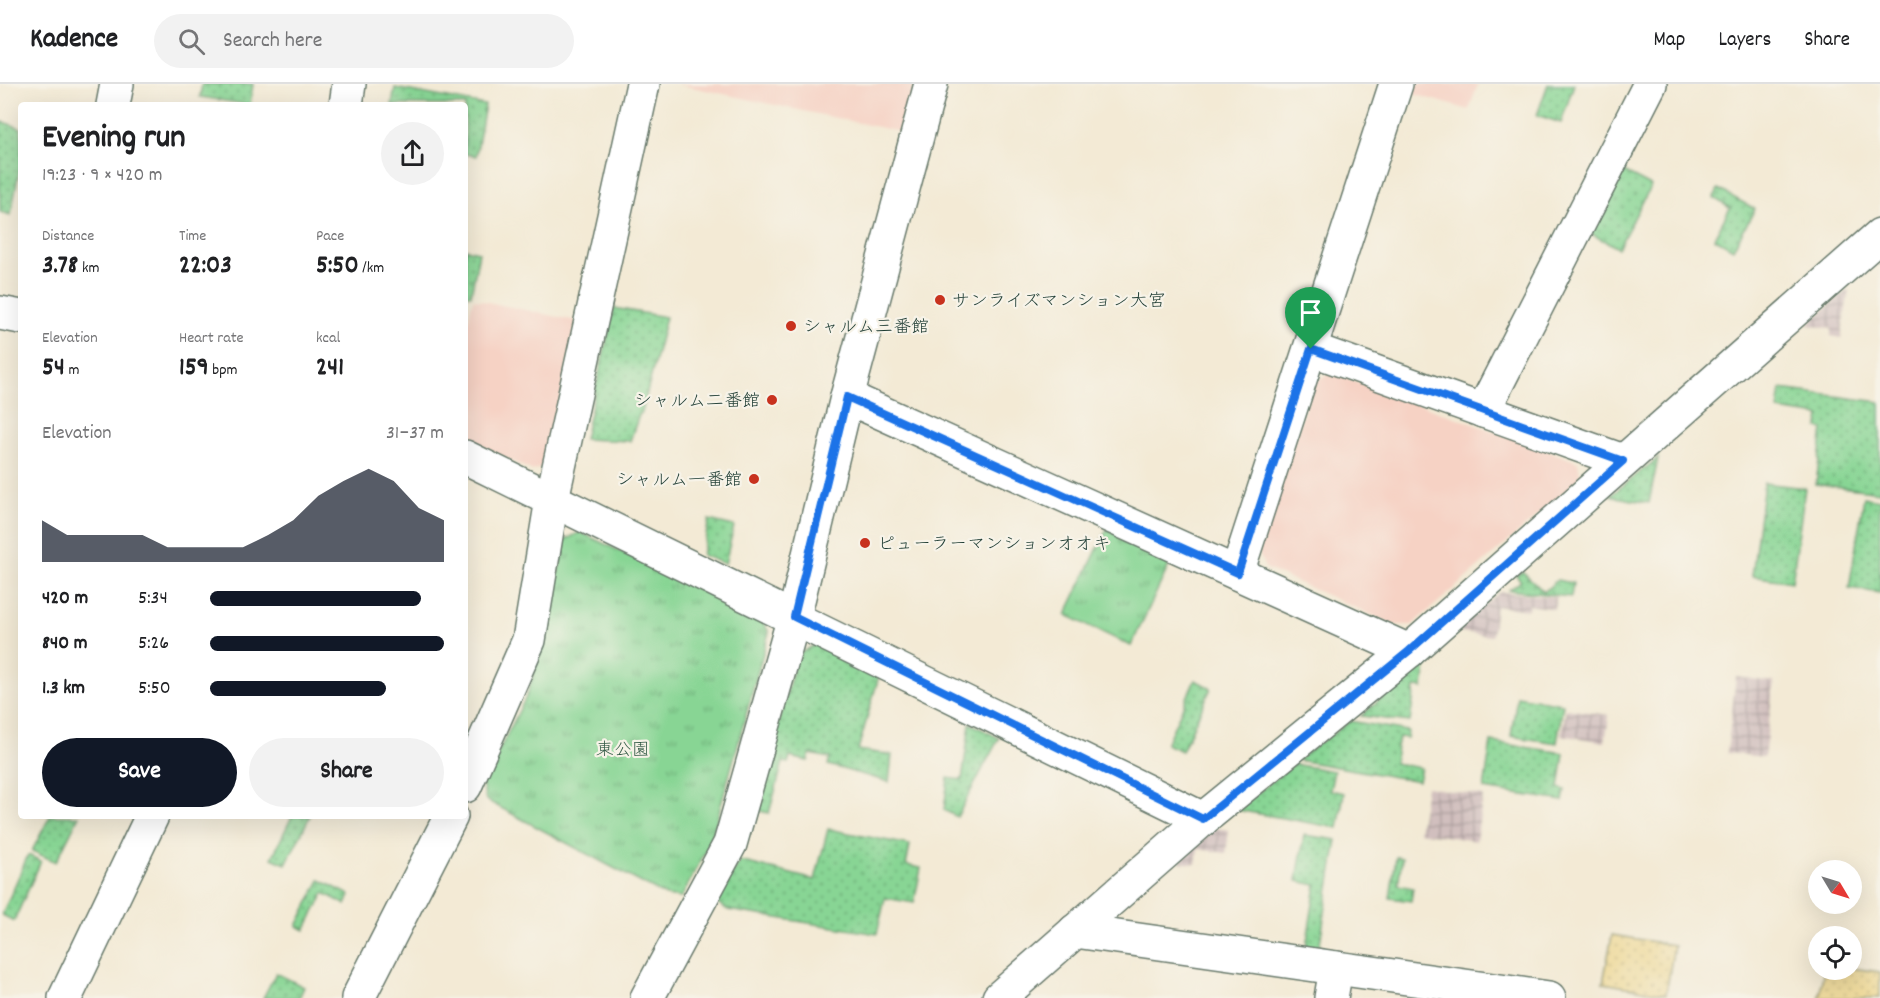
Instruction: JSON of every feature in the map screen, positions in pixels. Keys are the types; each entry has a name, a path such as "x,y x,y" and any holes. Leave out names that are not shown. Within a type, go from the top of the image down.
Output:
{"street":[{"path":"114,102 117,84"},
{"path":"346,102 349,84"},
{"path":"468,779 529,640 552,499 643,84"},
{"path":"647,998 730,844 794,617 847,397 931,84"},
{"path":"1238,573 1396,84"},
{"path":"1483,411 1650,84"},
{"path":"999,998 1203,819 1409,651 1880,235"},
{"path":"0,313 18,316"},
{"path":"1311,349 1623,461"},
{"path":"847,397 1409,651"},
{"path":"468,458 1203,819"},
{"path":"65,998 151,819"},
{"path":"358,998 449,819"},
{"path":"1076,931 1334,983 1549,998"}],"shaded area":[{"path":"677,84 916,84 906,133"},
{"path":"1410,84 1478,84 1469,110 1407,92"},
{"path":"1849,289 1841,338 1831,336 1831,328 1807,325"},
{"path":"473,299 577,321 547,464 533,471 468,441 468,322"},
{"path":"1333,373 1578,462 1581,478 1412,625 1395,625 1265,568 1258,551 1314,381"},
{"path":"1500,592 1556,597 1555,609 1529,605 1528,610 1496,606 1492,636 1453,631"},
{"path":"1736,677 1774,682 1764,757 1727,753"},
{"path":"1566,709 1609,715 1605,742 1561,735"},
{"path":"1426,787 1483,796 1476,841 1419,832"},
{"path":"1215,828 1229,830 1226,853 1198,849 1196,864 1179,862"}],"green space":[{"path":"202,84 253,84 250,102 231,102 200,97"},
{"path":"1548,84 1574,84 1561,123 1537,115"},
{"path":"395,88 485,105 476,156 468,155 468,102 393,102"},
{"path":"0,121 18,127 18,176 11,215 0,212"},
{"path":"1624,172 1651,186 1618,248 1591,234"},
{"path":"1718,189 1755,209 1733,249 1714,238 1730,208 1714,198"},
{"path":"468,250 479,252 471,295 468,294"},
{"path":"614,308 666,317 642,412 630,441 584,439"},
{"path":"1781,389 1880,402 1880,492 1816,484 1823,429 1818,428 1820,416 1778,410"},
{"path":"1658,458 1649,503 1610,496"},
{"path":"1764,483 1805,488 1792,582 1752,576"},
{"path":"1864,497 1880,500 1880,593 1849,588"},
{"path":"709,520 734,526 725,564 702,555"},
{"path":"1107,529 1172,559 1131,646 1066,615"},
{"name":"東公園","path":"580,532 761,619 769,632 711,841 681,898 666,896 486,800 482,784 527,695 544,638 565,540"},
{"path":"1522,571 1544,592 1557,580 1573,583 1571,597 1509,590 1521,581 1516,575"},
{"path":"816,644 879,676 858,750 892,755 889,782 828,765 830,758 810,754 808,761 790,757 788,763 783,762 769,813 755,810 797,655"},
{"path":"1427,658 1423,688 1415,687 1410,722 1361,716"},
{"path":"1195,680 1211,688 1182,751 1166,744"},
{"path":"1517,696 1563,704 1557,743 1511,736"},
{"path":"1350,721 1408,731 1407,738 1399,737 1394,763 1421,768 1418,781 1297,760"},
{"path":"970,723 999,738 957,817 944,810 948,778 962,780"},
{"path":"1491,742 1564,753 1559,788 1565,790 1563,801 1484,789"},
{"path":"1293,764 1334,771 1330,790 1344,793 1338,828 1237,810"},
{"path":"48,819 78,819 56,862 32,851"},
{"path":"291,819 308,819 286,864 272,858"},
{"path":"828,829 910,845 906,865 921,868 914,903 885,898 877,934 728,910 716,902 740,861 815,880"},
{"path":"1304,835 1337,840 1319,949 1306,947 1316,885 1297,881"},
{"path":"28,855 41,861 14,921 2,915"},
{"path":"1396,857 1402,858 1398,885 1413,888 1411,901 1390,898"},
{"path":"320,880 350,895 346,905 324,893 305,930 297,926"},
{"path":"276,973 304,987 299,998 263,998"}],"sand":[{"path":"1612,935 1674,945 1666,994 1603,983"},
{"path":"1862,970 1880,972 1880,998 1819,998 1822,980 1862,980"}],"place":[{"name":"サンライズマンション大宮","path":"940,300"},
{"name":"シャルム三番館","path":"791,326"},
{"name":"シャルム二番館","path":"772,400"},
{"name":"シャルム一番館","path":"754,479"},
{"name":"ピューラーマンションオオキ","path":"865,543"}],"route":[{"path":"1311,349 1623,461 1409,651 1203,819 794,617 847,397 1238,573 1311,349"}]}
